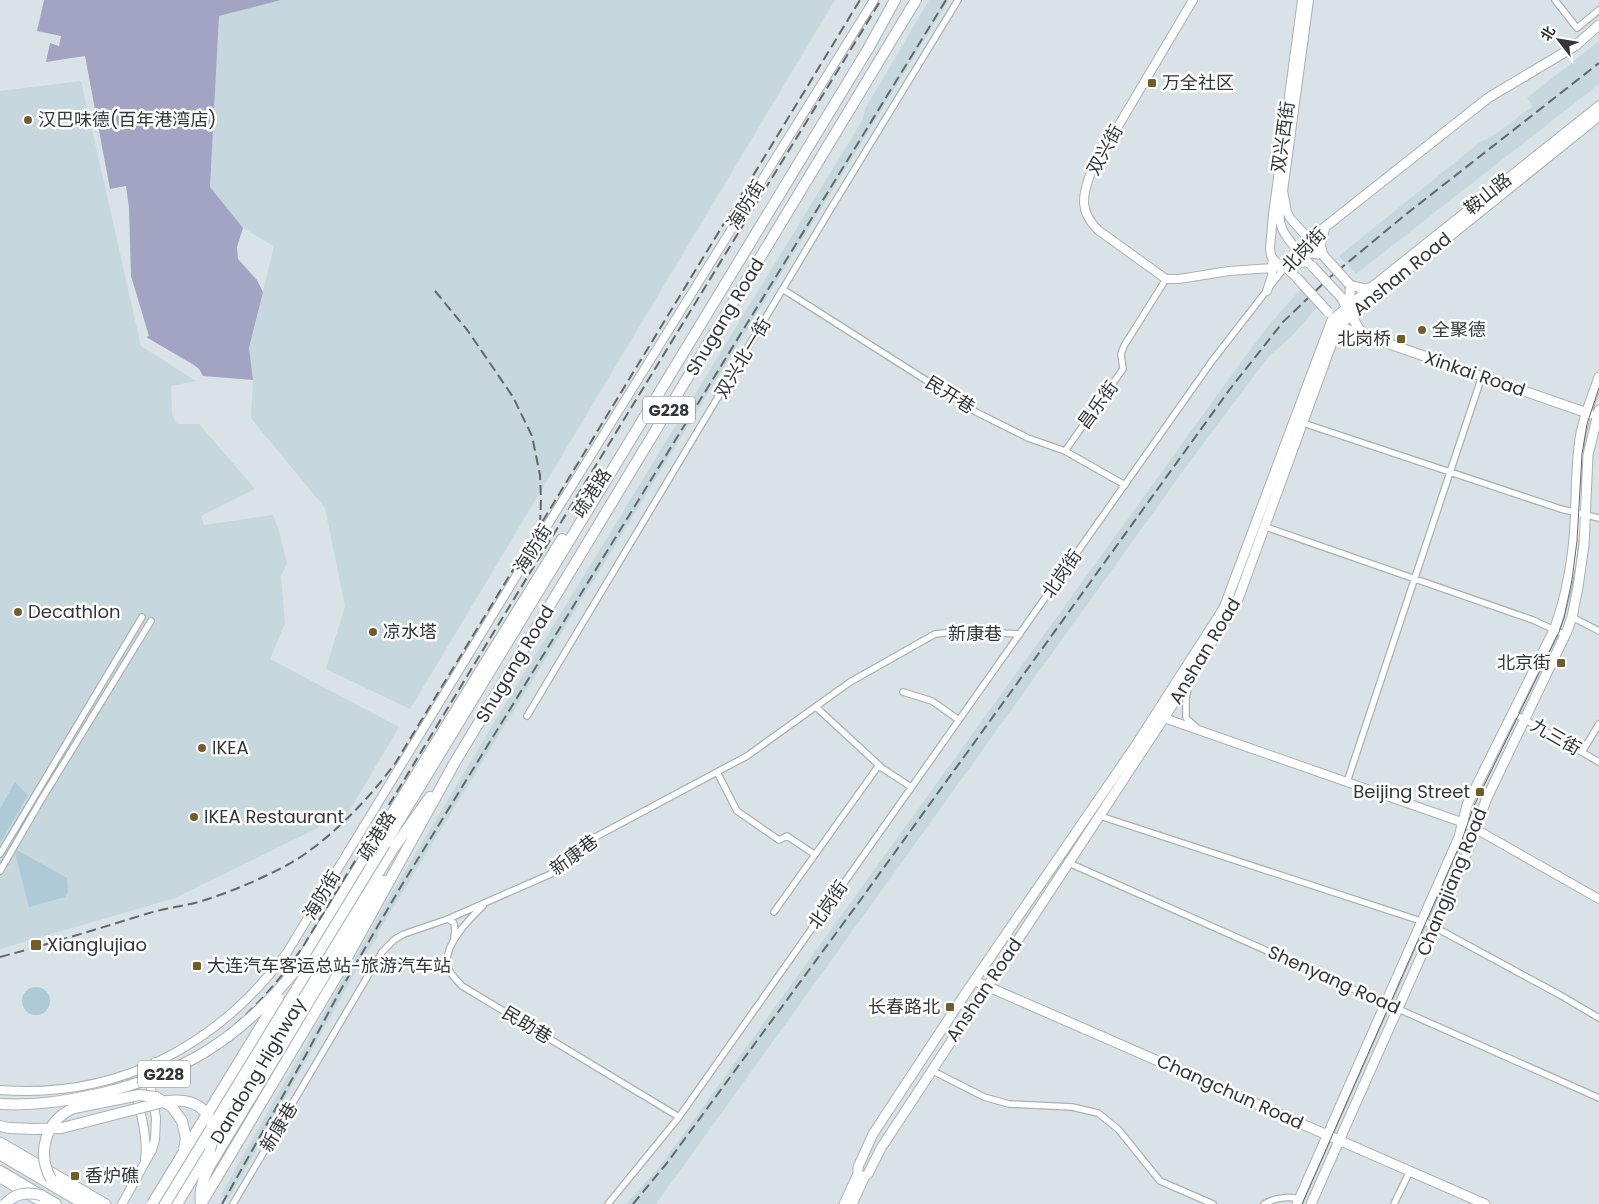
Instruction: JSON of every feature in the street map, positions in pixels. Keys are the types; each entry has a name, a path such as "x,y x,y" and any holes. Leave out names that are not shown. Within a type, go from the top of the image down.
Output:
{"highway":[{"name":"Shugang Road","path":"637,429 868,49 894,0"},
{"name":"Shugang Road","path":"455,762 916,0"},
{"name":"疏港路","path":"294,972 380,841 637,429"},
{"path":"201,1204 202,1182 209,1167 334,971 369,902 404,856 455,762"},
{"name":"Dandong Highway","path":"177,1204 393,849 455,762"},
{"path":"165,1204 380,841"},
{"path":"152,1204 294,972"},
{"name":"Dandong Highway","path":"0,1104 50,1103 74,1100 142,1083 169,1072 198,1057 245,1024 273,997 294,972"},
{"path":"51,1179 44,1165 43,1148 49,1130 60,1116 74,1108 140,1095 156,1097 178,1113 186,1138 182,1156"},
{"path":"0,1126 35,1129 62,1128 167,1100 177,1100 193,1103 211,1119 214,1131 210,1150"},
{"path":"0,1149 94,1204"},
{"path":"0,1171 43,1200"},
{"path":"5,1204 22,1193 56,1204"}],"main road":[{"name":"北岗街","path":"1285,267 1301,253 1309,240 1488,98 1575,46 1599,26"},
{"name":"鞍山路","path":"1349,311 1372,286 1599,106"},
{"name":"Anshan Road","path":"852,1204 881,1148 1164,718 1237,602 1261,525 1333,319 1349,311 1599,116"},
{"path":"1325,227 1320,244 1322,255 1350,285 1365,289 1372,286"},
{"path":"1311,265 1341,297 1359,329 1367,336"},
{"path":"1297,278 1333,319"},
{"path":"1349,311 1350,285"},
{"name":"Anshan Road","path":"844,1204 873,1134 974,981 1136,745 1224,608 1303,423 1333,319"},
{"name":"Xinkai Road","path":"1333,319 1367,336 1586,413 1598,415"},
{"name":"Changjiang Road","path":"1298,1202 1459,837 1467,805 1554,630 1561,611 1574,539 1579,440 1599,377"},
{"name":"Changjiang Road","path":"1311,1204 1471,844 1486,800 1572,617 1582,562 1588,455 1598,415"},
{"name":"Changchun Road","path":"974,981 1327,1134 1410,1171 1468,1201 1485,1204"},
{"path":"0,1142 106,1204"},
{"path":"0,1156 83,1204"},
{"path":"0,1178 43,1200"}],"street":[{"name":"海防街","path":"0,1090 55,1091 86,1086 118,1078 155,1062 206,1035 256,990 286,954 548,525 874,0"},
{"name":"双兴北一街","path":"527,716 958,0"},
{"name":"双兴街","path":"1166,279 1090,222 1085,214 1085,188 1091,172 1193,0"},
{"name":"双兴西街","path":"1267,291 1272,276 1270,248 1273,215 1302,0"},
{"name":"双兴西街","path":"1309,0 1283,191 1290,218 1322,255"},
{"path":"1555,0 1577,28 1599,10"},
{"path":"1283,191 1279,221 1285,235"},
{"path":"1273,215 1277,228 1311,265"},
{"path":"1301,253 1322,255"},
{"path":"1271,256 1297,278"},
{"path":"1166,279 1179,279 1229,271 1285,267 1305,262 1311,265"},
{"name":"北岗街","path":"608,1204 679,1117 1212,361 1285,267"},
{"name":"昌乐街","path":"1065,451 1123,369 1122,354 1124,346 1166,279"},
{"name":"民开巷","path":"784,290 976,412 1028,438 1065,451 1125,485"},
{"path":"1347,782 1482,376"},
{"path":"1303,423 1575,513 1599,518"},
{"path":"1261,525 1534,620 1565,635"},
{"path":"0,854 142,617"},
{"path":"1572,617 1599,631"},
{"path":"0,871 151,621"},
{"name":"新康巷","path":"233,1204 388,945 395,939 404,934 448,919 553,873 588,841 747,756 850,682 935,634 964,631 1020,634"},
{"path":"1192,673 1186,698 1186,718 1200,731"},
{"path":"903,692 932,702 959,720"},
{"path":"816,707 879,765 911,787"},
{"name":"九三街","path":"1513,714 1599,762"},
{"path":"1164,718 1462,822 1599,899"},
{"path":"1582,752 1599,724"},
{"path":"774,912 879,765"},
{"path":"717,772 737,811 779,840 787,836 814,854"},
{"path":"1100,816 1422,922 1560,995 1599,1018"},
{"name":"Shenyang Road","path":"1069,862 1599,1098"},
{"name":"民助巷","path":"487,902 464,925 453,942 448,955 448,968 462,986 679,1117"},
{"path":"448,919 454,923 453,942"},
{"path":"122,1204 152,1150 155,1140 156,1118 150,1083 155,1062"},
{"path":"931,1070 984,1097 1009,1104 1072,1107 1098,1113 1118,1129 1160,1181 1213,1204"},
{"path":"118,1078 133,1089 135,1094 146,1136 146,1152 142,1169"},
{"path":"1394,1204 1410,1171"},
{"path":"1264,1204 1269,1201 1291,1197 1298,1202"}],"shaded area":[{"path":"44,0 281,0 219,16 210,187 243,228 237,247 238,259 257,280 263,292 249,348 253,380 203,376 194,365 146,337 149,336 131,276 129,208 126,186 110,189 85,56 46,62 50,43 59,46 61,36 37,31"},
{"path":"281,0 835,0 410,709 326,669 345,606 325,508 251,418 253,380 249,349 274,246 243,228 210,187 219,16"},
{"path":"929,0 949,0 377,934 378,936 362,960 229,1199 221,1195 390,896 856,131 863,119 865,109"},
{"path":"1599,41 1599,84 1356,274 1339,256 1479,143 1494,135 1533,106 1527,98"},
{"path":"81,81 141,346 196,381 171,386 172,414 177,424 199,424 255,489 201,516 204,525 273,515 287,563 281,576 285,623 270,659 399,727 348,813 175,898 0,949 0,91"},
{"path":"1301,289 1318,306 1292,336 1269,356 1191,460 656,1204 626,1204 661,1165 1244,358 1270,324"},
{"path":"15,782 28,795 0,843 0,809"},
{"path":"17,850 67,878 68,892 65,897 29,907 15,853"},
{"path":"36,987 46,991 50,1001 46,1011 36,1015 26,1011 22,1001 26,991"}],"tram line":[{"path":"1302,1204 1462,840 1473,808 1559,632 1572,580 1577,541 1582,454 1587,424 1599,388"}],"railway":[{"path":"0,957 153,912 205,900 248,884 289,864 319,844 374,790 396,762 860,0"},
{"path":"0,1102 66,1103 100,1098 141,1086 207,1047 243,1018 275,984 304,945 881,0"},
{"path":"222,1204 340,991 400,888 946,0"},
{"path":"633,1204 667,1163 859,902 1230,389 1283,322 1329,278 1405,215 1599,63"},
{"path":"435,291 468,331 513,397 532,436 540,475 541,499 540,525 531,562"}],"place":[{"name":"万全社区","path":"1152,83"},
{"name":"汉巴味德(百年港湾店)","path":"28,120"},
{"name":"全聚德","path":"1422,330"},
{"name":"北岗桥","path":"1401,339"},
{"name":"Decathlon","path":"18,612"},
{"name":"凉水塔","path":"373,632"},
{"name":"北京街","path":"1561,663"},
{"name":"IKEA","path":"202,748"},
{"name":"Beijing Street","path":"1480,792"},
{"name":"IKEA Restaurant","path":"194,817"},
{"name":"Xianglujiao","path":"36,945"},
{"name":"大连汽车客运总站-旅游汽车站","path":"197,966"},
{"name":"长春路北","path":"950,1007"},
{"name":"香炉礁","path":"75,1176"}]}
